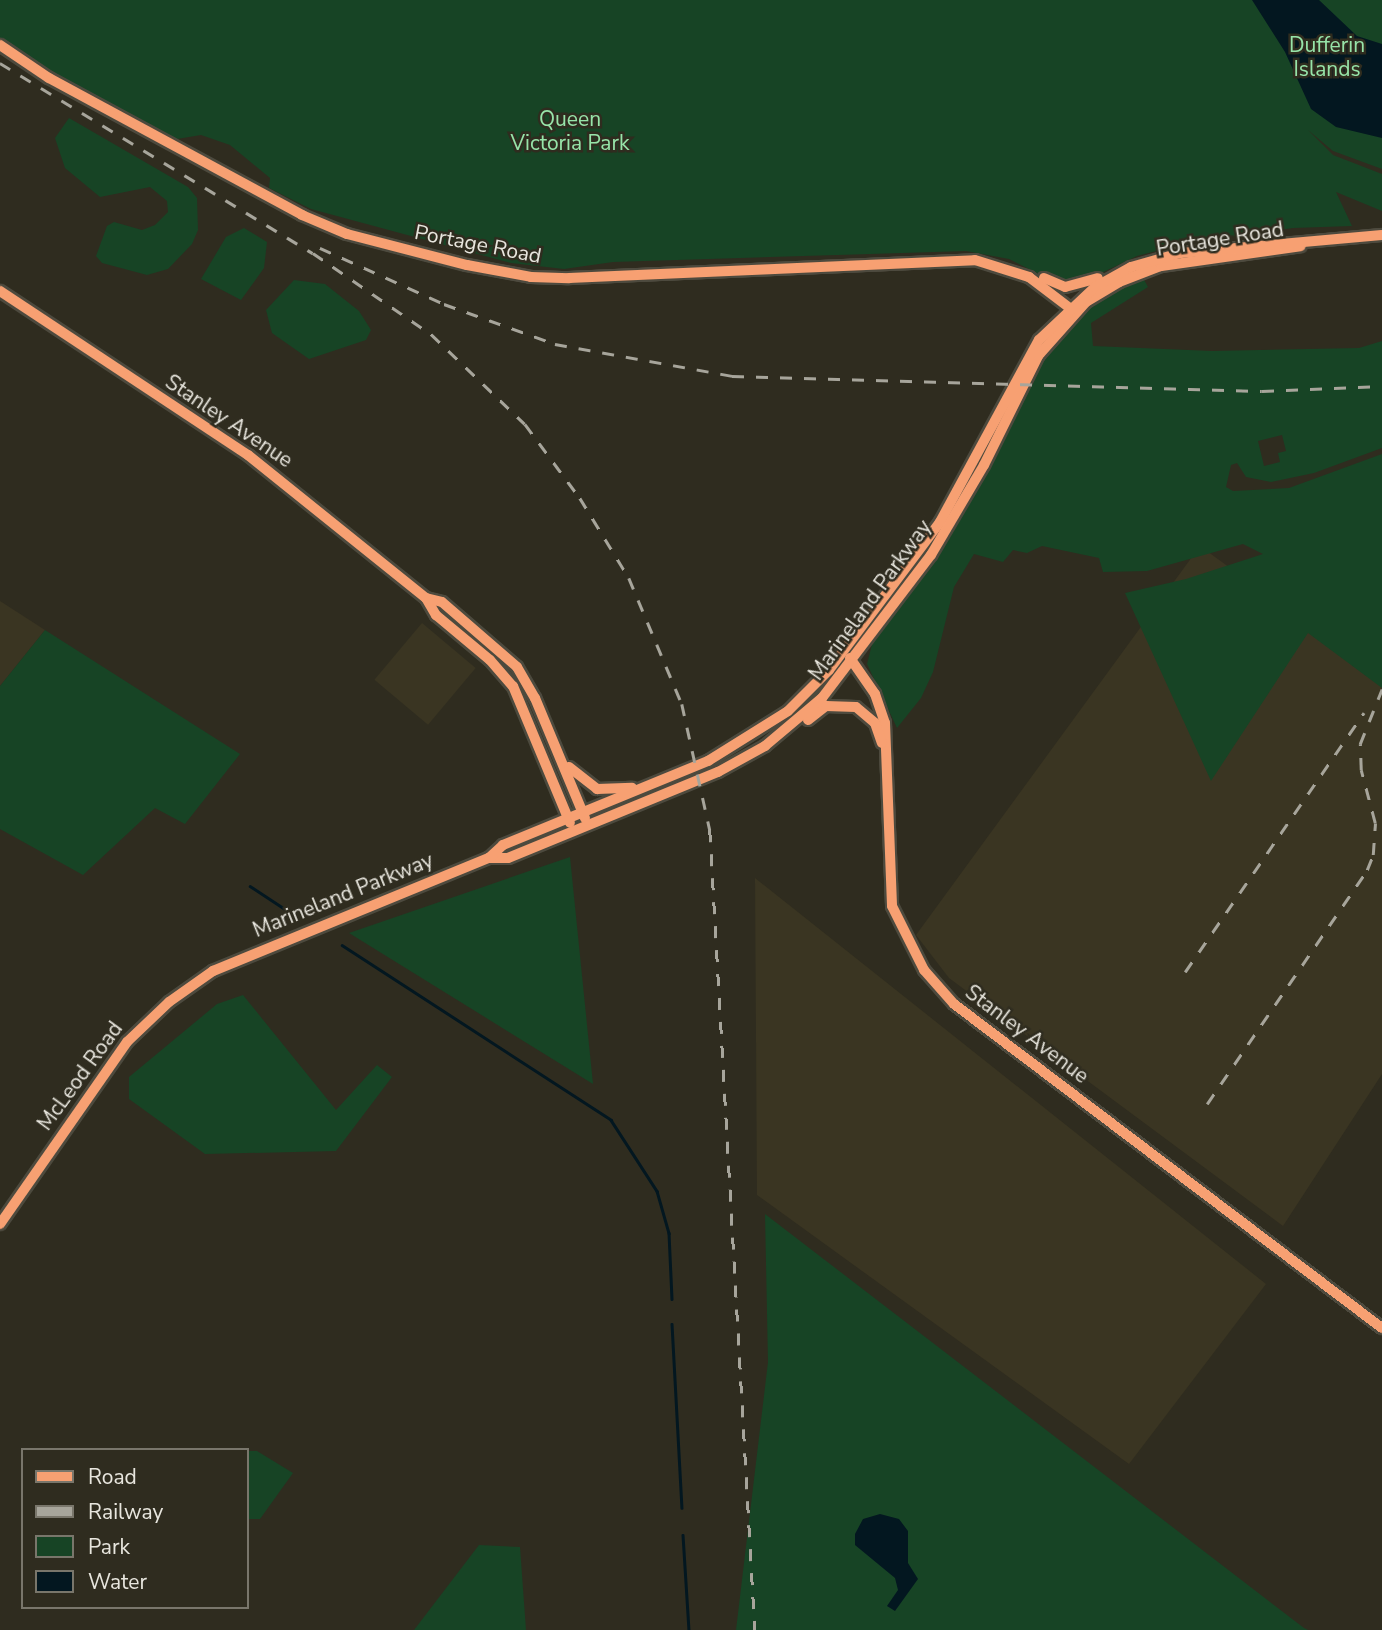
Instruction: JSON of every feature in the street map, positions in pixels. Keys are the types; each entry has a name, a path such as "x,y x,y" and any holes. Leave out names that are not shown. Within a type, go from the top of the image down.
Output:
{"main road":[{"name":"Portage Road","path":"0,45 49,78 302,215 347,234 467,265 531,277 569,278 914,260 975,260 1009,268 1042,284 1072,309"},
{"name":"Portage Road","path":"1072,309 1106,279 1146,261 1237,244 1382,235"},
{"name":"Portage Road","path":"1072,309 1110,286 1161,266 1349,238"},
{"path":"914,260 943,255 989,257 1070,287 1162,250 1237,244"},
{"name":"Stanley Avenue","path":"0,291 248,455 426,598 436,615 490,660 513,686 573,832"},
{"name":"Marineland Parkway","path":"213,971 489,858 503,845 727,751 769,726 801,699 842,652 946,512 1025,362 1072,309"},
{"name":"Marineland Parkway","path":"489,858 508,859 718,772 793,724 853,660 940,541 1028,372 1072,309"},
{"name":"Stanley Avenue","path":"426,598 442,603 517,667 561,757 588,827"},
{"name":"Stanley Avenue","path":"842,652 853,660 875,694 884,723 892,906 924,970 954,1004 1382,1328"},
{"path":"718,772 754,757 826,706 839,704 868,715 886,755"},
{"path":"561,757 577,777 597,789 652,784"},
{"name":"McLeod Road","path":"0,1224 127,1042 169,1002 213,971"}],"shaded area":[{"path":"1200,546 1382,679 1382,1074 1283,1226 949,978 916,935"},
{"path":"0,601 45,630 0,686"},
{"path":"422,623 476,668 428,725 374,680"},
{"path":"755,878 1266,1284 1129,1464 757,1195"}],"green space":[{"name":"Queen Victoria Park","path":"0,0 1382,0 1382,169 1333,151 1308,130 1333,155 1382,174 1382,211 1336,192 1352,226 1293,228 1187,243 1137,256 1078,284 1053,281 1009,259 966,251 613,262 564,269 511,263 311,209 269,188 270,178 230,145 201,135 177,139 128,121 32,65 0,38"},
{"path":"69,118 188,187 197,198 198,230 192,244 168,269 147,275 102,263 96,256 107,226 114,222 142,230 155,225 168,212 167,201 150,187 100,197 65,168 55,138"},
{"path":"244,228 267,242 264,268 241,300 201,279 226,237"},
{"path":"1142,276 1148,287 1091,323 1093,346 1212,351 1359,348 1382,341 1382,448 1314,473 1271,482 1246,477 1237,463 1231,465 1226,487 1233,491 1289,488 1382,454 1382,688 1308,633 1211,781 1125,593 1186,579 1263,554 1243,544 1147,571 1103,572 1099,558 1042,546 1027,553 1013,550 1003,562 974,554 954,587 933,672 921,698 897,728 867,664 873,640 928,566 1042,356 1085,308","holes":["1282,435 1286,451 1278,453 1280,462 1264,466 1258,441"]},
{"path":"294,280 325,284 359,311 371,330 366,340 309,359 272,333 266,310"},
{"path":"45,630 240,754 185,824 155,808 83,875 0,829 0,686"},
{"path":"570,857 593,1084 349,933"},
{"path":"243,995 336,1110 377,1065 392,1077 336,1151 205,1154 129,1099 129,1077 217,1004"},
{"path":"765,1214 1308,1630 736,1630 768,1362"},
{"path":"248,1451 257,1451 293,1473 260,1519 248,1519"},
{"path":"479,1545 520,1547 526,1630 414,1630"}],"water":[{"name":"Dufferin Islands","path":"1252,0 1319,0 1357,36 1382,44 1382,138 1336,127 1311,109 1285,52"},
{"path":"880,1514 899,1519 908,1531 908,1563 918,1579 895,1611 887,1606 898,1590 895,1578 855,1545 855,1534 863,1519"}],"waterway":[{"path":"250,886 288,911"},
{"path":"342,945 611,1120 657,1191 669,1233 672,1299"},
{"path":"672,1324 682,1508"},
{"path":"683,1535 689,1630"}],"railway":[{"path":"0,63 313,253 431,334 525,424 580,498 629,578 682,704 710,830 755,1630"},
{"path":"320,248 444,304 555,344 732,376 1262,391 1382,386"},
{"path":"1207,1104 1367,870 1373,855 1375,823 1361,770 1360,744 1382,689"},
{"path":"1185,972 1364,713"}]}
